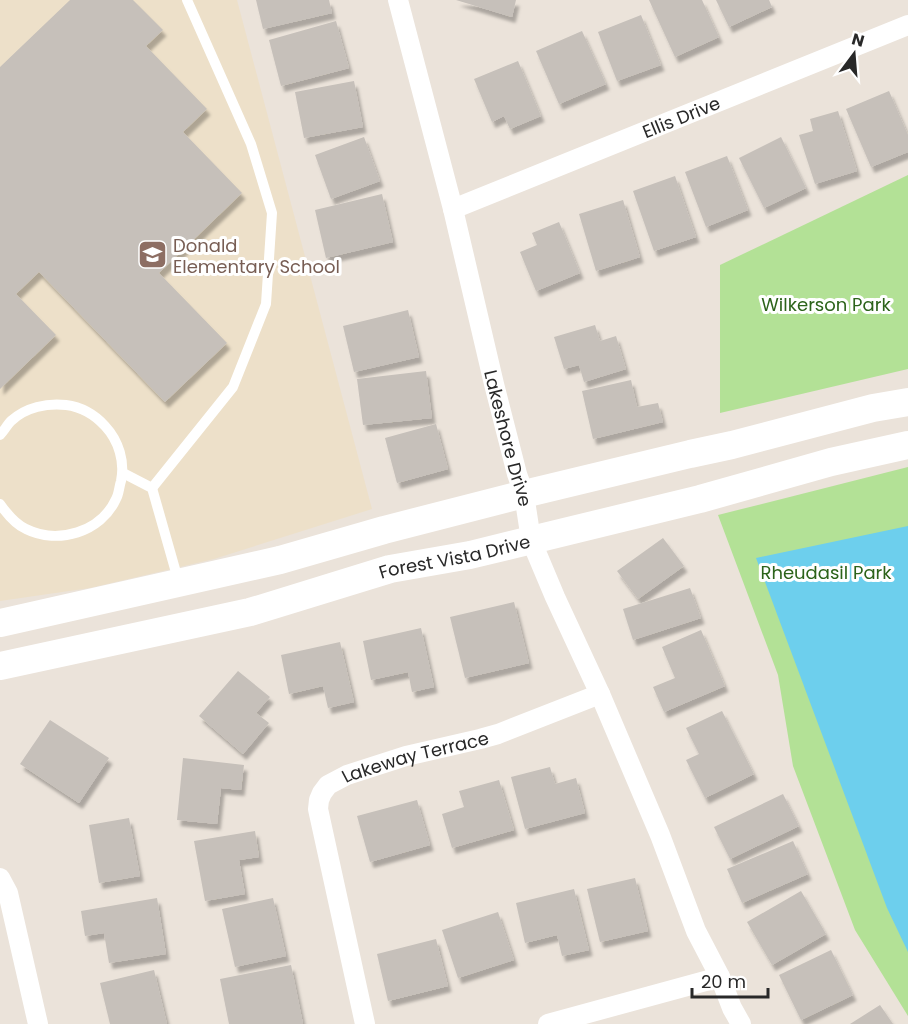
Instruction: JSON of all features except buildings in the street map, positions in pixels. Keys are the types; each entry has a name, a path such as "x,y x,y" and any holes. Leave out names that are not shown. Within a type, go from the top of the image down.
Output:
{"main road":[{"path":"0,623 280,560 384,530 524,494 732,445 873,408 908,402"},
{"name":"Forest Vista Drive","path":"0,666 250,612 390,569 470,555 700,499 831,462 908,445"},
{"path":"179,583 188,626"}],"street":[{"name":"Lakeshore Drive","path":"398,0 453,209 494,384 524,494 531,540 660,834 696,931 741,1024"},
{"name":"Ellis Drive","path":"453,209 908,25"},
{"name":"Lakeway Terrace","path":"365,1024 318,809 322,793 328,785 348,775 406,756 498,734 600,694"},
{"path":"0,878 8,892 38,1024"},
{"path":"548,1024 720,977"}],"lane":[{"path":"152,488 233,387 266,304 267,293 272,213 251,144 187,0"},
{"path":"0,435 12,420 31,408 53,404 76,406 96,417 112,433 121,454 123,473 116,499 105,516 88,529 68,535 47,536 27,529 9,517 0,504"},
{"path":"123,473 152,488 179,583"}],"shaded area":[{"name":"Donald Elementary School","path":"0,0 237,0 372,509 214,559 90,588 0,601"}],"green space":[{"name":"Wilkerson Park","path":"908,175 908,369 720,413 720,265"},
{"name":"Rheudasil Park","path":"908,467 908,1016 855,930 793,766 778,675 718,515"}],"water":[{"path":"908,526 908,952 887,908 756,558"}],"place":[{"name":"Donald Elementary School","path":"152,255"}]}
